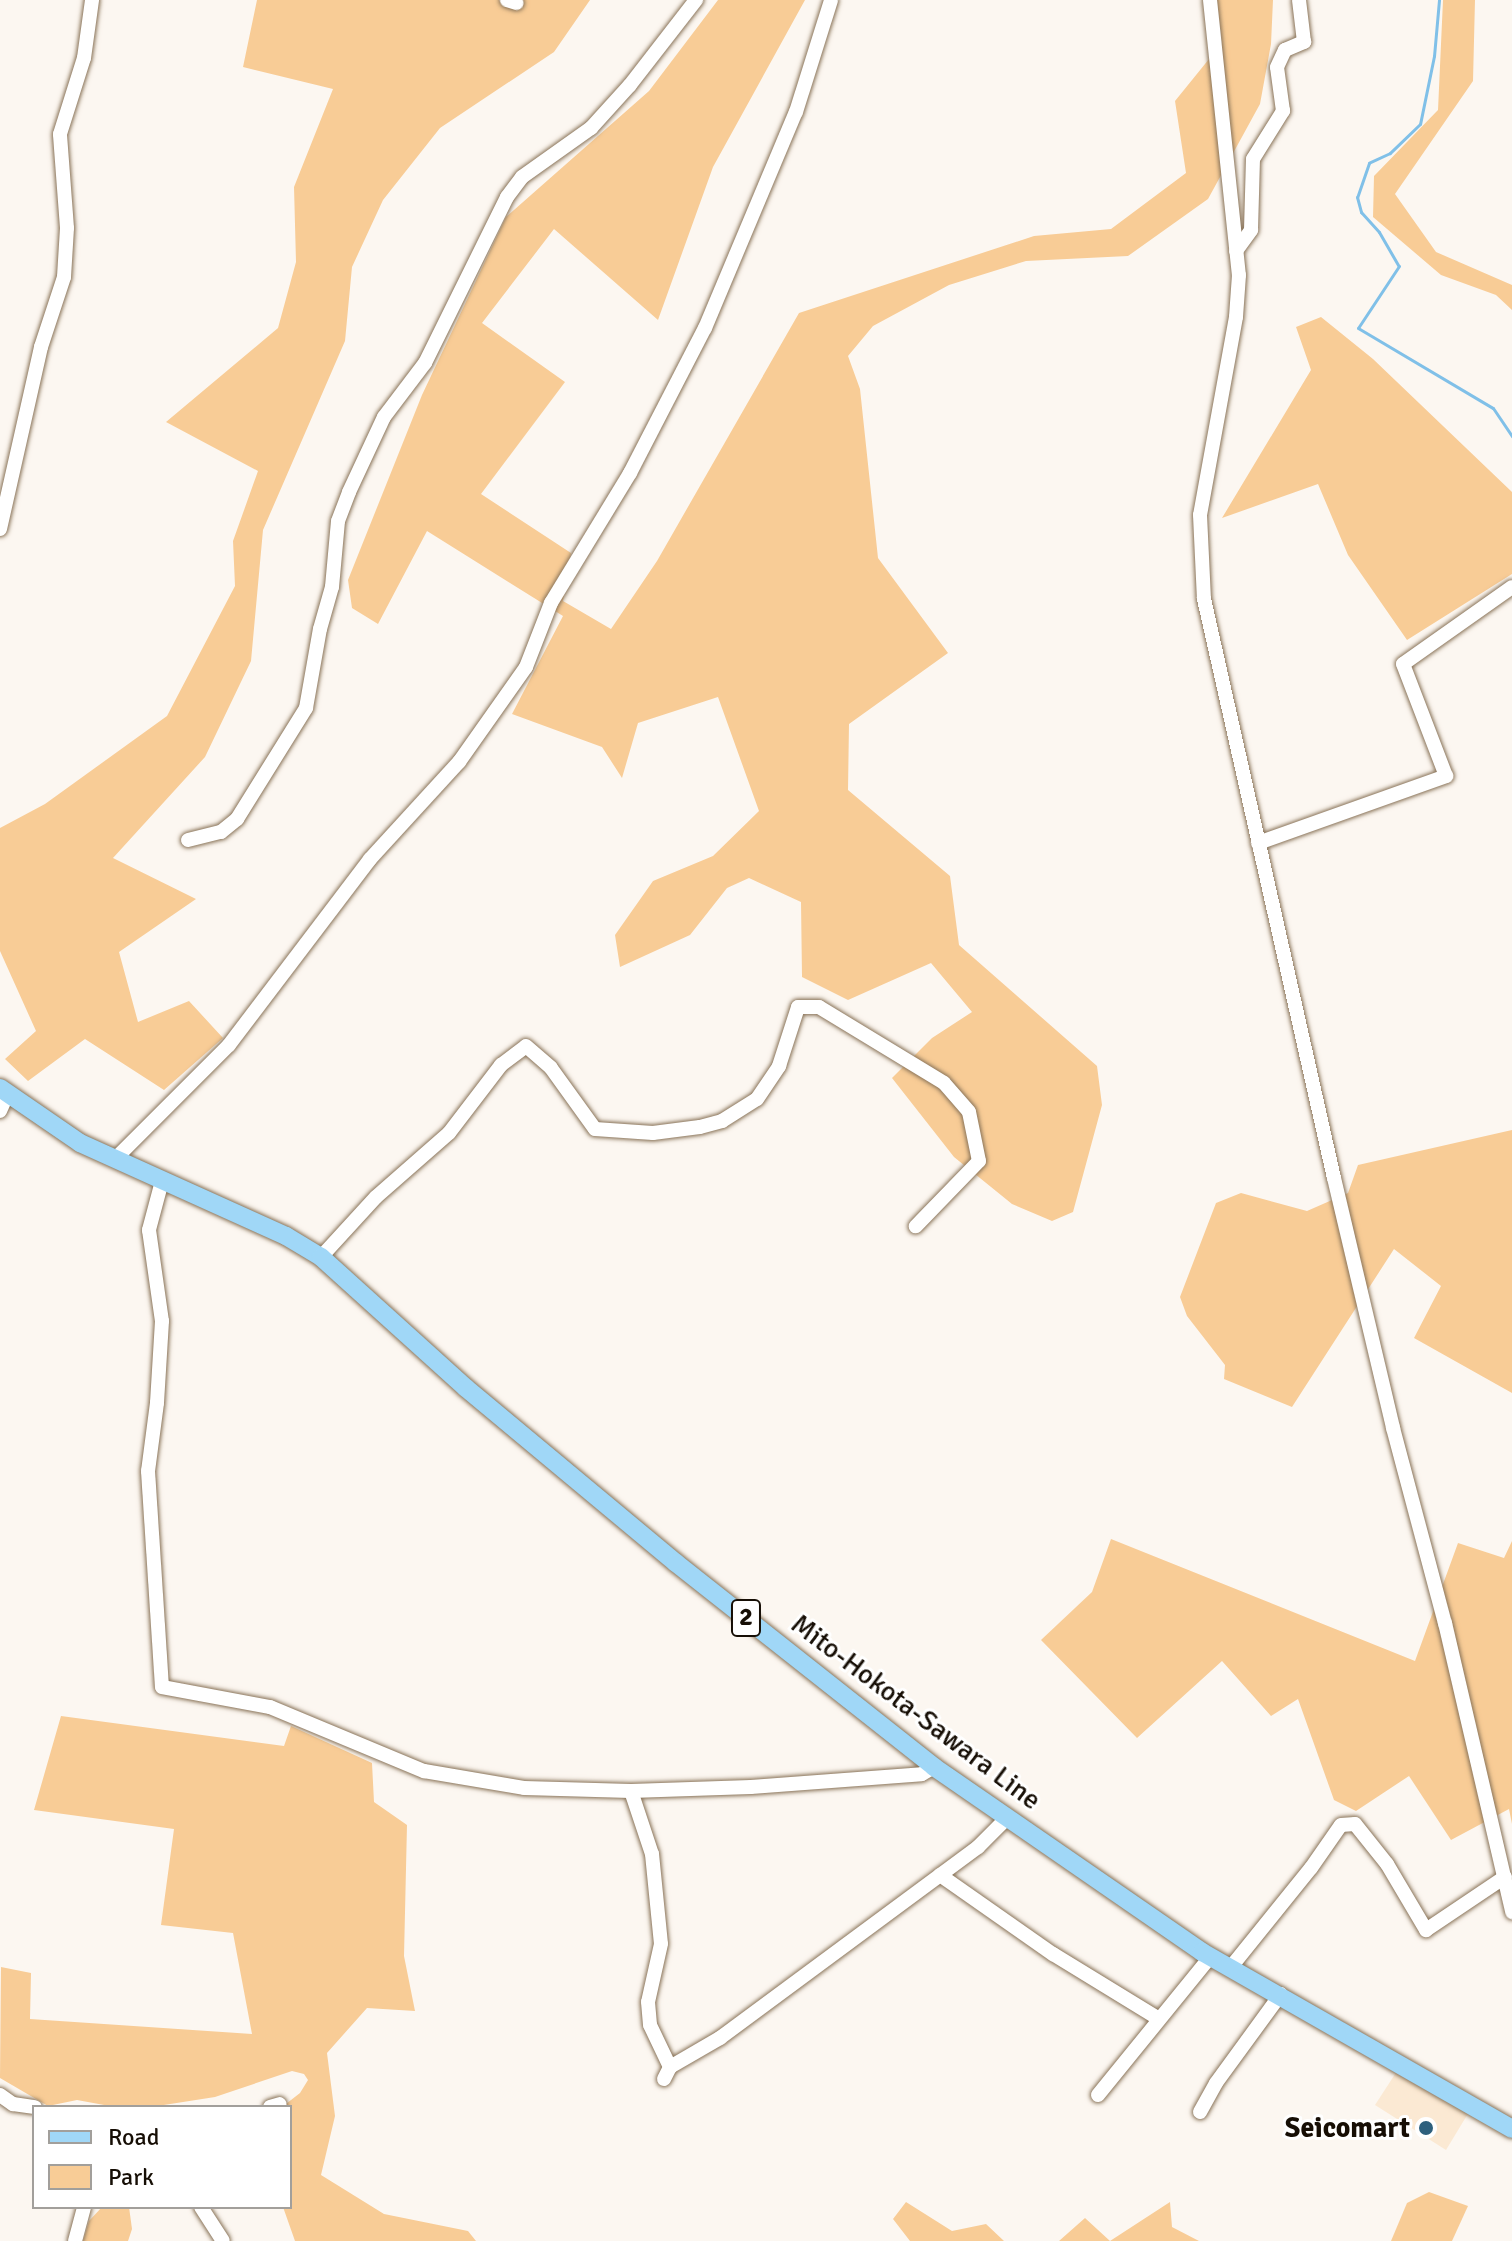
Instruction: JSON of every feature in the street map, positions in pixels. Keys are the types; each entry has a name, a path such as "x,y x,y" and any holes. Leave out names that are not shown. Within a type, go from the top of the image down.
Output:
{"main road":[{"name":"Mito-Hokota-Sawara Line","path":"2,1098 80,1143 286,1236 321,1257 466,1388 630,1524 934,1767 1211,1956 1512,2129"}],"street":[{"path":"0,529 41,347 64,277 67,228 60,134 84,58 92,0"},
{"path":"188,840 221,832 237,819 306,708 320,629 332,587 338,521 349,492 384,417 425,363 507,197 522,177 591,128 630,85 696,0"},
{"path":"115,1159 229,1045 370,859 459,762 526,667 551,603 630,473 705,328 796,112 831,0"},
{"path":"1210,0 1239,298 1202,500 1204,599 1393,1428 1445,1623 1512,1912"},
{"path":"1236,251 1251,230 1253,159 1283,111 1277,67 1285,50 1304,42 1299,0"},
{"path":"1258,843 1446,776 1403,664 1512,587"},
{"path":"321,1257 376,1197 449,1133 501,1065 526,1046 551,1068 595,1129 653,1133 685,1129 722,1121 757,1099 779,1066 798,1007 819,1007 944,1083 969,1112 979,1161 916,1226"},
{"path":"162,1181 149,1230 162,1321 157,1403 148,1471 162,1687 270,1707 424,1771 524,1788 631,1791 751,1787 922,1774 934,1767"},
{"path":"631,1791 641,1813 652,1854 661,1944 648,2002 650,2025 667,2073 720,2038 940,1875 1007,1818"},
{"path":"1231,1967 1311,1868 1341,1825 1355,1824 1387,1864 1426,1930 1505,1877"},
{"path":"940,1875 1053,1954 1159,2019"},
{"path":"1098,2095 1211,1956"},
{"path":"1200,2112 1216,2083 1281,1994"},
{"path":"0,2095 13,2104 32,2107"},
{"path":"75,2241 83,2209"},
{"path":"202,2209 223,2241"}],"shaded area":[{"path":"1399,2068 1469,2112 1446,2150 1375,2105"}],"green space":[{"path":"257,0 590,0 554,52 440,128 383,200 352,267 345,341 263,530 251,661 205,757 113,858 196,899 119,952 138,1022 189,1001 223,1038 164,1090 85,1039 28,1081 5,1059 36,1031 0,951 0,828 45,804 167,716 235,586 233,541 258,471 166,422 278,328 296,262 294,187 333,89 243,67"},
{"path":"718,0 805,0 713,167 658,320 554,229 482,323 565,382 481,494 571,553 563,601 611,629 657,561 799,313 1034,236 1111,229 1186,173 1175,101 1222,43 1217,0 1273,0 1271,44 1260,104 1208,199 1128,256 1026,261 949,285 873,326 848,356 860,389 878,558 948,653 849,724 848,790 950,876 959,945 1097,1066 1102,1105 1073,1212 1052,1221 1012,1204 954,1157 892,1078 932,1038 972,1012 931,963 848,1000 802,977 801,902 749,878 727,888 690,935 620,967 615,935 653,881 713,856 759,811 718,697 638,723 622,778 602,747 512,714 563,616 427,531 378,624 352,608 348,580 422,395 506,217 649,91"},
{"path":"1443,0 1475,0 1473,81 1395,194 1436,252 1512,285 1512,310 1496,295 1441,275 1373,217 1374,176 1438,110"},
{"path":"1321,317 1373,359 1512,492 1512,574 1407,640 1348,555 1318,484 1222,518 1311,370 1296,327"},
{"path":"1512,1130 1512,1393 1414,1338 1441,1286 1394,1249 1292,1407 1224,1379 1225,1365 1187,1316 1180,1297 1216,1203 1241,1193 1307,1211 1348,1193 1358,1165"},
{"path":"1111,1539 1415,1661 1458,1543 1504,1558 1512,1541 1512,1824 1509,1809 1451,1840 1409,1776 1356,1811 1334,1800 1298,1699 1271,1716 1222,1661 1137,1738 1041,1640 1092,1592"},
{"path":"61,1716 284,1746 291,1726 372,1763 374,1802 407,1825 404,1956 415,2011 367,2008 327,2053 335,2116 321,2175 384,2214 468,2231 476,2241 295,2241 284,2209 292,2209 292,2105 285,2105 300,2093 308,2080 304,2074 292,2071 215,2097 164,2105 104,2105 77,2100 46,2105 0,2078 1,1967 31,1973 30,2019 252,2034 233,1933 161,1925 174,1829 34,1810"},
{"path":"1429,2192 1468,2206 1452,2241 1391,2241 1407,2203"},
{"path":"906,2202 952,2231 986,2224 1004,2241 910,2241 893,2219"},
{"path":"1170,2202 1172,2227 1199,2241 1110,2241"},
{"path":"100,2209 129,2209 132,2229 128,2241 83,2241 89,2221"},
{"path":"1085,2218 1110,2241 1059,2241"}],"waterway":[{"path":"1439,0 1434,56 1420,124 1390,153 1369,163 1357,197 1361,212 1379,232 1399,266 1358,328 1493,408 1512,436"}],"place":[{"name":"Seicomart","path":"1426,2128"}]}
